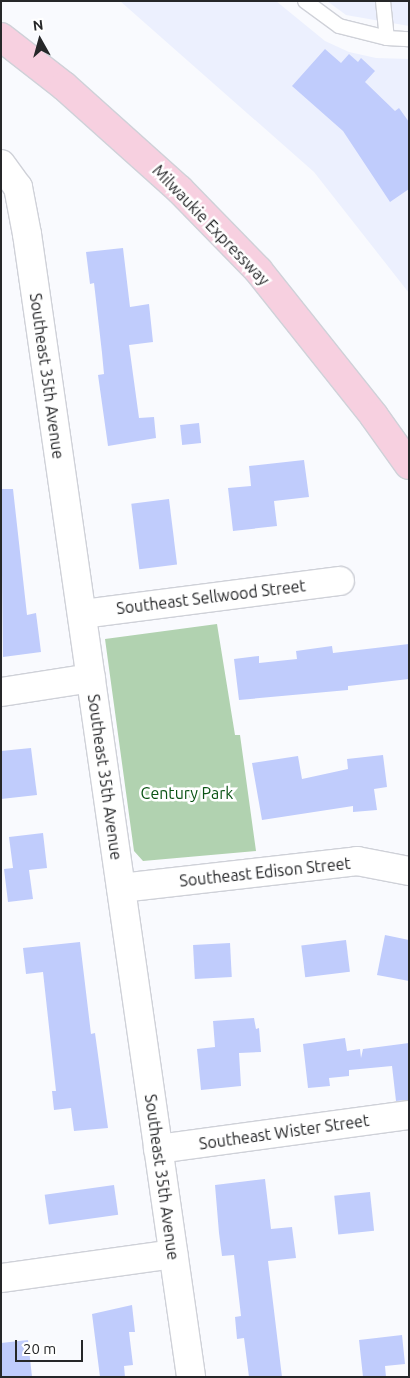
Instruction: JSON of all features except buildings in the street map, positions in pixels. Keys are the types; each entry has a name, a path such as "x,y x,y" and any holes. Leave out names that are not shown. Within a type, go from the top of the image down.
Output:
{"highway":[{"name":"Milwaukie Expressway","path":"1,37 64,86 180,190 258,270 374,416 409,466"}],"street":[{"name":"Southeast 35th Avenue","path":"7,171 27,234 191,1377"},
{"name":"Southeast Sellwood Street","path":"82,614 340,581"},
{"path":"1,692 91,678"},
{"name":"Southeast Edison Street","path":"121,888 357,861 409,871"},
{"name":"Southeast Wister Street","path":"158,1149 409,1115"},
{"path":"1,1278 173,1254"}],"lane":[{"path":"304,1 339,26 387,38 409,39"},
{"path":"384,1 387,38"}],"shaded area":[{"path":"120,1 276,1 325,41 349,52 376,58 409,59 409,293 314,172"},
{"path":"327,1 409,1 409,26 346,15"}],"green space":[{"name":"Century Park","path":"217,624 235,735 240,735 256,851 143,861 134,851 105,639"}]}
